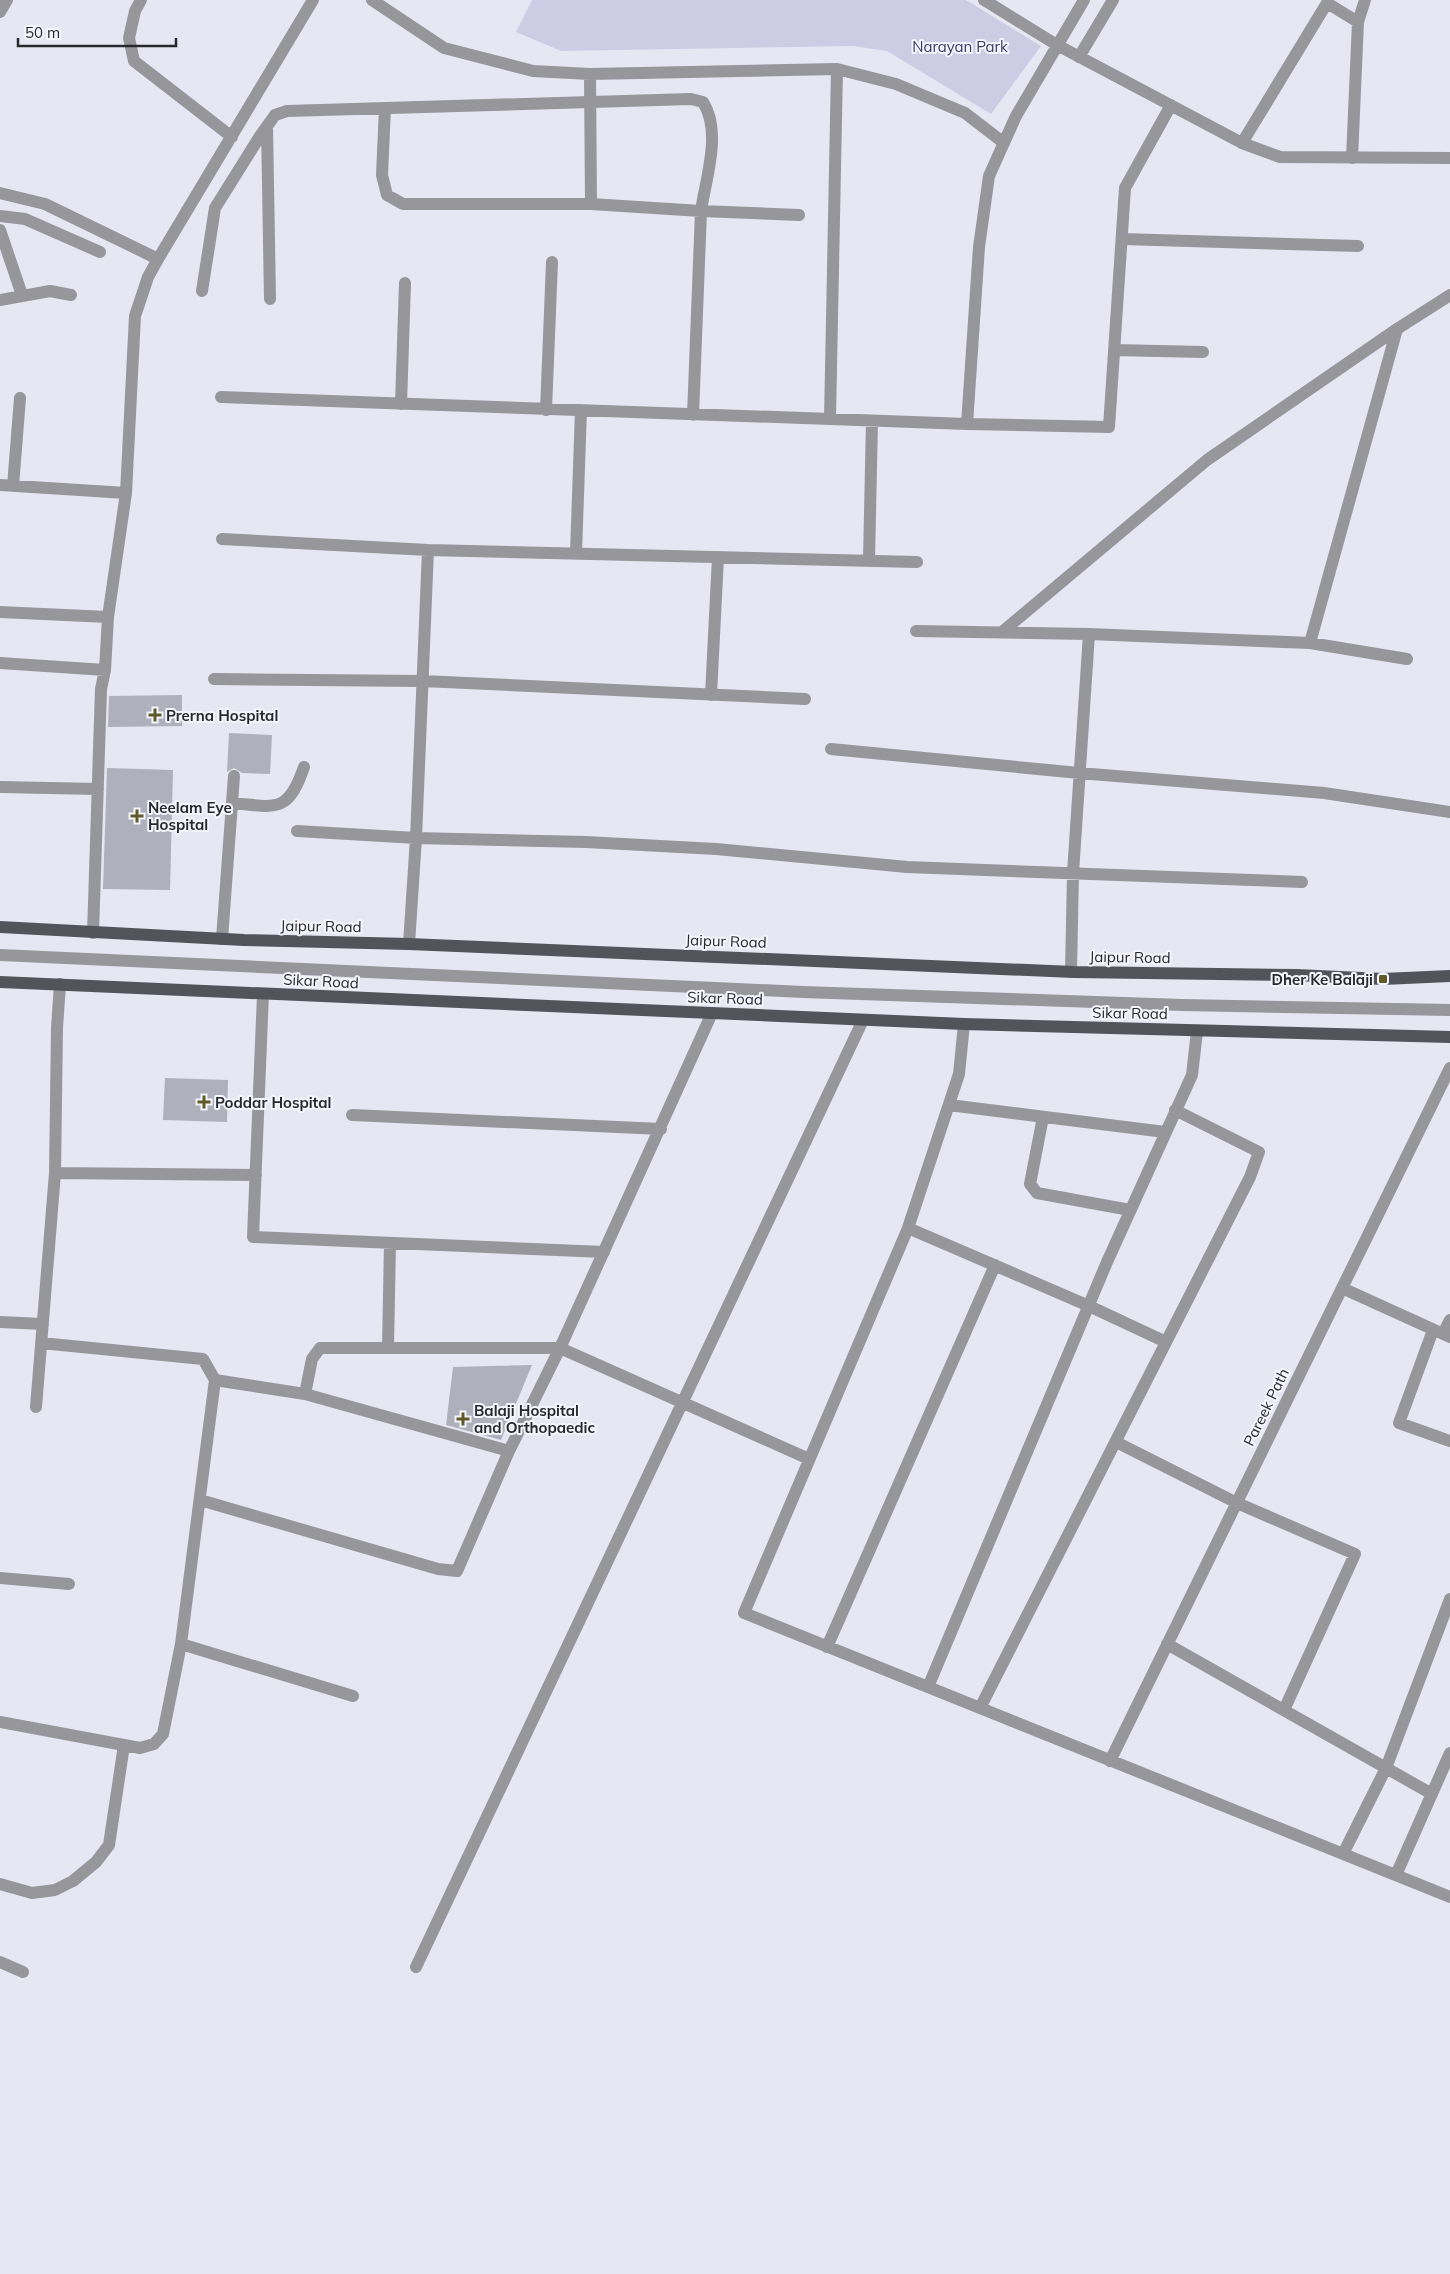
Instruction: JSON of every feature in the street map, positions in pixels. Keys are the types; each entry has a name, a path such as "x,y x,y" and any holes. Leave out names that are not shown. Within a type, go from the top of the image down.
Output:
{"main road":[{"name":"Jaipur Road","path":"0,927 222,939 408,944 1071,972 1296,975 1383,979 1450,976"},
{"name":"Sikar Road","path":"0,982 964,1024 1450,1037"}],"street":[{"path":"0,12 7,0"},
{"path":"141,0 135,10 129,38 134,61 232,137"},
{"path":"93,933 101,688 105,670 108,617 126,493 135,316 148,277 158,259 314,0"},
{"path":"372,0 444,48 532,71 590,74 837,69 896,84 965,113 1004,142"},
{"path":"984,0 1057,45 1242,143 1280,156 1450,158"},
{"path":"967,424 979,247 990,176 1016,116 1084,0"},
{"path":"1079,57 1113,0"},
{"path":"1352,158 1358,22 1366,0"},
{"path":"1242,143 1325,1 1358,22"},
{"path":"830,419 837,69"},
{"path":"590,74 591,204"},
{"path":"202,290 215,208 267,126 275,116 287,111 691,99 703,102 708,111 712,135 701,211 693,415"},
{"path":"221,397 693,415 1109,427 1126,188 1171,105"},
{"path":"385,108 382,175 387,195 403,204 591,204 799,215"},
{"path":"267,126 270,298"},
{"path":"0,193 45,204 158,259"},
{"path":"0,216 25,219 100,252"},
{"path":"0,230 22,295"},
{"path":"1122,240 1358,246"},
{"path":"546,410 552,262"},
{"path":"401,404 405,283"},
{"path":"0,300 50,291 71,295"},
{"path":"1002,632 1207,460 1397,328 1450,295"},
{"path":"1310,643 1397,328"},
{"path":"1114,350 1204,352"},
{"path":"14,486 20,398"},
{"path":"576,553 581,410"},
{"path":"869,560 872,421"},
{"path":"0,485 126,493"},
{"path":"222,539 428,550 917,562"},
{"path":"408,944 416,838 428,550"},
{"path":"711,695 718,556"},
{"path":"0,612 108,617"},
{"path":"916,631 1089,634 1310,643 1407,659"},
{"path":"1071,972 1073,872 1078,773 1089,634"},
{"path":"0,663 105,670"},
{"path":"214,679 423,681 805,699"},
{"path":"831,749 1078,773 1324,792 1450,812"},
{"path":"232,803 270,806 281,804 294,790 304,767"},
{"path":"222,939 234,776"},
{"path":"0,787 98,789"},
{"path":"297,831 416,838 586,842 688,847 907,867 1302,882"},
{"path":"0,955 802,992 1173,1004 1450,1010"},
{"path":"36,1407 55,1172 57,1028 60,984"},
{"path":"263,994 253,1237 604,1252"},
{"path":"200,1500 438,1569 457,1572 510,1451 560,1348 712,1014"},
{"path":"416,1967 863,1020"},
{"path":"964,1024 960,1074 908,1228 744,1613 1450,1897"},
{"path":"928,1687 1130,1210 1192,1075 1196,1031"},
{"name":"Pareek Path","path":"1110,1761 1450,1068"},
{"path":"949,1105 1165,1132"},
{"path":"980,1708 1250,1177 1259,1152 1175,1110"},
{"path":"352,1115 661,1129"},
{"path":"1043,1117 1030,1184 1037,1193 1130,1210"},
{"path":"55,1172 256,1175"},
{"path":"908,1228 1089,1306 1166,1342"},
{"path":"388,1348 390,1243"},
{"path":"828,1647 995,1265"},
{"path":"1342,1288 1442,1334"},
{"path":"1450,1320 1399,1423 1450,1441"},
{"path":"0,1322 43,1324"},
{"path":"0,1722 140,1748 150,1747 159,1740 162,1734 181,1644 215,1380 203,1359 42,1343"},
{"path":"304,1394 312,1359 320,1348 560,1348 809,1459"},
{"path":"215,1380 304,1394 510,1451"},
{"path":"1116,1442 1236,1503 1355,1554 1284,1710"},
{"path":"0,1578 69,1584"},
{"path":"1343,1854 1386,1768 1450,1599"},
{"path":"181,1644 353,1696"},
{"path":"1168,1644 1432,1794"},
{"path":"0,1884 32,1893 55,1890 73,1881 96,1862 109,1844 124,1745"},
{"path":"1396,1875 1450,1753"},
{"path":"0,1962 23,1972"}],"green space":[{"name":"Narayan Park","path":"532,0 966,0 1041,46 991,114 887,51 853,46 561,51 516,32"}],"building":[{"path":"182,695 182,726 108,727 109,696"},
{"path":"229,733 272,735 270,774 242,773 234,768 227,772"},
{"path":"107,768 173,770 170,890 103,889"},
{"path":"165,1078 228,1080 227,1122 163,1120"},
{"path":"532,1365 501,1440 446,1425 453,1367"}],"place":[{"name":"Prerna Hospital","path":"155,715"},
{"name":"Neelam Eye Hospital","path":"137,816"},
{"name":"Dher Ke Balaji","path":"1383,979"},
{"name":"Poddar Hospital","path":"204,1102"},
{"name":"Balaji Hospital and Orthopaedic","path":"463,1419"}]}
